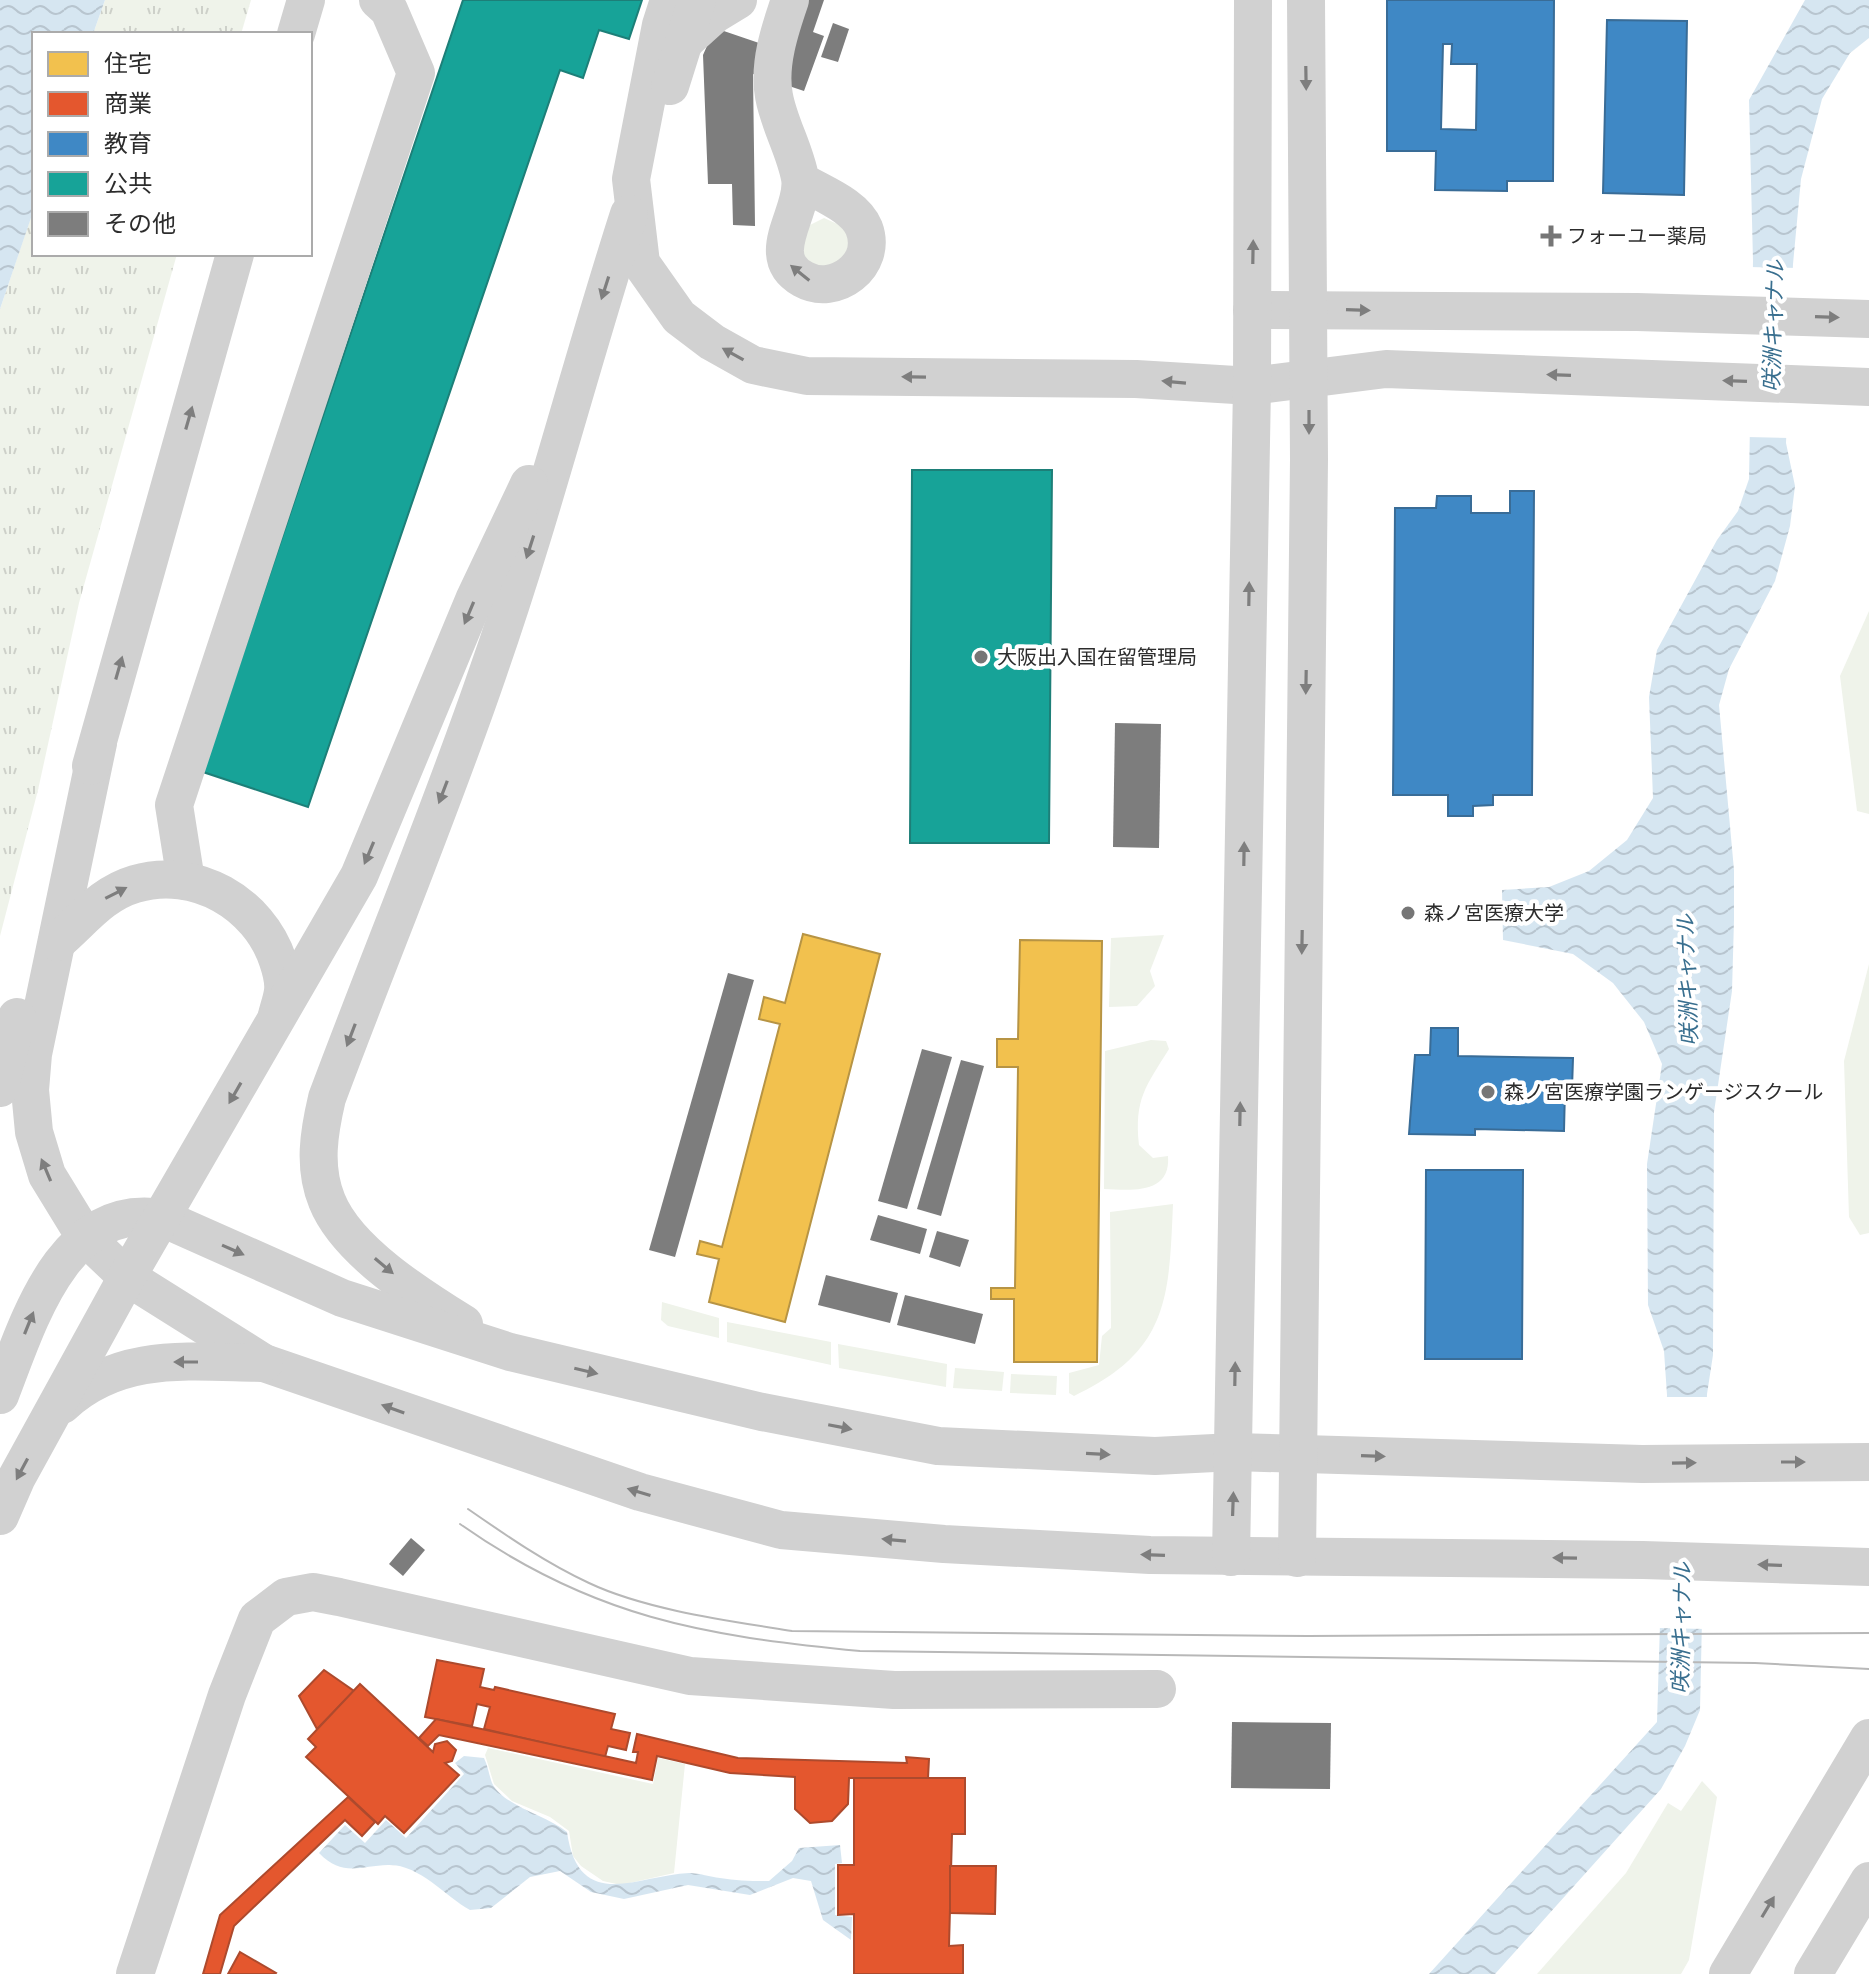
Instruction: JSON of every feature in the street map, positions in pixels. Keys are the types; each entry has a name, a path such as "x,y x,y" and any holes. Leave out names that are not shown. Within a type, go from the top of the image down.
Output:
{"street":[{"path":"297,32 306,0"},
{"path":"186,881 174,805 416,73 389,10 378,0"},
{"path":"669,0 631,179 641,263 679,317 712,342 753,365 807,376 1136,379 1252,386 1386,369 1869,387"},
{"path":"790,0 775,54 774,94 801,181"},
{"path":"1231,1557 1252,386 1253,0"},
{"path":"1297,1558 1295,1454 1310,308 1306,0"},
{"path":"650,80 717,4"},
{"path":"0,1516 127,1277 359,876 474,600 573,390 717,4"},
{"path":"0,1088 36,941 98,743 234,256"},
{"path":"1252,310 1637,312 1869,319"},
{"path":"510,1352 414,1291 342,1227 327,1202 317,1149 327,1098 488,674 537,526 573,390"},
{"path":"98,743 33,1054 30,1090 34,1132 47,1175 85,1237 127,1277 264,1363 505,1449 640,1492 781,1530 944,1544 1231,1557 1643,1560 1869,1567"},
{"path":"57,942 94,906 122,889 154,881 186,881 224,894 254,918 266,934 281,970 284,990 274,1025"},
{"path":"0,1395 42,1293 85,1237 106,1224 129,1216 162,1218 342,1298 510,1352 762,1412 938,1446 1155,1456 1234,1452 1642,1464 1869,1462"},
{"path":"46,1425 74,1393 91,1381 129,1365 150,1362 264,1363"},
{"path":"135,1974 227,1695 257,1619 286,1597 313,1592 339,1597 690,1676 894,1690 1157,1689"},
{"path":"1728,1974 1869,1738"},
{"path":"1813,1974 1869,1881"}],"green space":[{"path":"105,0 251,0 242,32 94,32"},
{"path":"32,214 32,256 176,256 79,603 38,790 0,936 0,309"},
{"path":"824,218 844,227 848,248 842,257 824,269 804,259 804,228"},
{"path":"1869,611 1869,814 1857,811 1840,676"},
{"path":"1164,935 1150,971 1155,986 1137,1006 1109,1007 1111,938"},
{"path":"1869,964 1869,1233 1860,1235 1849,1217 1844,1061"},
{"path":"1151,1040 1166,1041 1169,1049 1140,1104 1139,1145 1153,1158 1168,1156 1167,1169 1163,1178 1147,1188 1104,1189 1105,1051"},
{"path":"1173,1204 1169,1267 1158,1318 1146,1340 1129,1360 1105,1379 1074,1396 1069,1393 1069,1373 1099,1365 1102,1336 1111,1328 1110,1212"},
{"path":"662,1302 719,1318 719,1338 668,1326 661,1320"},
{"path":"727,1322 831,1342 831,1365 727,1342"},
{"path":"838,1344 947,1364 946,1387 839,1368"},
{"path":"955,1368 1004,1372 1002,1391 953,1388"},
{"path":"1011,1374 1057,1376 1056,1395 1010,1393"},
{"path":"488,1748 653,1784 658,1758 685,1764 674,1873 621,1885 603,1881 581,1866 573,1856 569,1831 550,1817 512,1801 494,1784 485,1755"},
{"path":"1702,1781 1717,1797 1689,1960 1681,1974 1537,1974 1626,1873 1668,1803 1681,1811"}],"water":[{"path":"0,0 105,0 94,32 32,32 32,215 0,309"},
{"name":"咲洲キャナル","path":"1805,0 1869,0 1869,38 1850,53 1822,99 1801,179 1793,264 1786,443 1795,486 1790,526 1775,581 1729,669 1719,705 1734,870 1734,920 1732,991 1714,1112 1713,1355 1707,1394 1700,1710 1685,1746 1661,1789 1495,1974 1429,1974 1657,1722 1667,1395 1664,1351 1648,1305 1647,1164 1662,1064 1644,1022 1613,983 1573,954 1503,940 1502,890 1549,887 1589,871 1627,840 1653,798 1649,697 1657,650 1717,540 1738,511 1749,479 1753,261 1749,100"},
{"path":"464,1756 484,1758 492,1783 505,1798 567,1832 574,1857 584,1873 597,1882 631,1883 689,1873 732,1880 769,1881 792,1861 799,1848 840,1845 842,1863 835,1864 835,1915 852,1917 851,1940 823,1920 811,1881 793,1878 750,1895 688,1885 624,1899 591,1892 560,1871 530,1877 491,1908 470,1910 410,1870 388,1865 344,1868 319,1853 345,1825 365,1843 386,1820 406,1838 464,1774 455,1763"}],"pier":[{"path":"1749,267 1797,268 1790,438 1747,437"},
{"path":"1663,1397 1710,1397 1706,1629 1657,1628"}],"building: 住宅":[{"path":"803,934 880,954 785,1322 709,1302 719,1259 697,1254 700,1241 722,1247 780,1024 759,1019 764,997 785,1003"},
{"path":"1020,940 1102,941 1097,1362 1014,1362 1014,1299 991,1299 991,1288 1015,1288 1018,1067 997,1067 997,1039 1018,1039"}],"building: 商業":[{"path":"437,1660 484,1669 480,1687 494,1690 495,1687 615,1714 611,1729 630,1733 626,1750 608,1746 605,1757 484,1729 490,1707 477,1704 472,1726 425,1717"},
{"path":"324,1670 354,1691 317,1729 299,1696"},
{"path":"360,1684 433,1752 435,1744 447,1741 456,1750 452,1761 445,1763 459,1775 404,1833 385,1816 378,1824 306,1757 316,1747 308,1739"},
{"path":"436,1719 636,1763 638,1752 633,1752 637,1734 738,1758 907,1763 906,1757 929,1759 928,1778 849,1778 848,1804 832,1821 810,1823 795,1809 795,1777 730,1773 657,1756 652,1780 439,1735 428,1746 419,1738"},
{"path":"854,1778 965,1778 965,1834 952,1834 949,1946 963,1945 963,1974 854,1974 854,1914 838,1915 838,1865 854,1865"},
{"path":"348,1797 375,1822 362,1836 345,1820 234,1926 220,1974 203,1974 220,1915"},
{"path":"950,1866 996,1866 995,1914 950,1913"},
{"path":"240,1952 276,1973 228,1974"}],"building: 教育":[{"path":"1387,0 1554,0 1553,181 1507,181 1507,191 1435,190 1436,151 1387,151","holes":["1443,44 1452,44 1451,64 1477,64 1476,130 1441,129"]},
{"path":"1607,20 1687,21 1684,195 1603,193"},
{"path":"1510,491 1534,491 1532,795 1493,795 1493,805 1473,806 1473,816 1448,816 1448,795 1393,795 1395,508 1436,508 1437,496 1471,496 1471,513 1510,513"},
{"path":"1431,1028 1458,1028 1458,1056 1573,1058 1572,1089 1565,1089 1564,1131 1475,1129 1475,1135 1409,1134 1415,1055 1430,1055"},
{"path":"1426,1170 1523,1170 1522,1359 1425,1359"}],"building: 公共":[{"path":"463,0 642,0 629,39 599,30 583,78 560,70 308,807 203,772"},
{"name":"大阪出入国在留管理局","path":"912,470 1052,470 1049,843 910,843"}],"building: その他":[{"path":"808,0 824,0 813,32 824,36 804,91 753,74 755,226 733,225 732,184 708,184 703,55 715,28 759,43"},
{"path":"833,23 849,29 838,62 821,57"},
{"path":"1115,723 1161,724 1159,848 1113,847"},
{"path":"728,973 754,980 675,1257 649,1250"},
{"path":"922,1049 952,1057 907,1209 878,1201"},
{"path":"961,1060 984,1066 941,1216 917,1209"},
{"path":"878,1215 927,1229 920,1254 870,1240"},
{"path":"937,1231 969,1240 960,1267 929,1257"},
{"path":"826,1275 898,1293 890,1323 818,1305"},
{"path":"905,1295 983,1314 975,1344 897,1325"},
{"path":"411,1538 425,1550 403,1576 389,1564"},
{"path":"1232,1722 1331,1723 1330,1789 1231,1788"}],"tram line":[{"path":"468,1509 542,1558 612,1592 689,1613 792,1631 1308,1636 1869,1633"},
{"path":"460,1524 509,1556 556,1581 651,1617 750,1638 860,1651 1755,1663 1869,1669"}],"place":[{"name":"フォーユー薬局","path":"1551,236"},
{"name":"大阪出入国在留管理局","path":"981,657"},
{"name":"森ノ宮医療大学","path":"1408,913"},
{"name":"森ノ宮医療学園ランゲージスクール","path":"1488,1092"}]}
